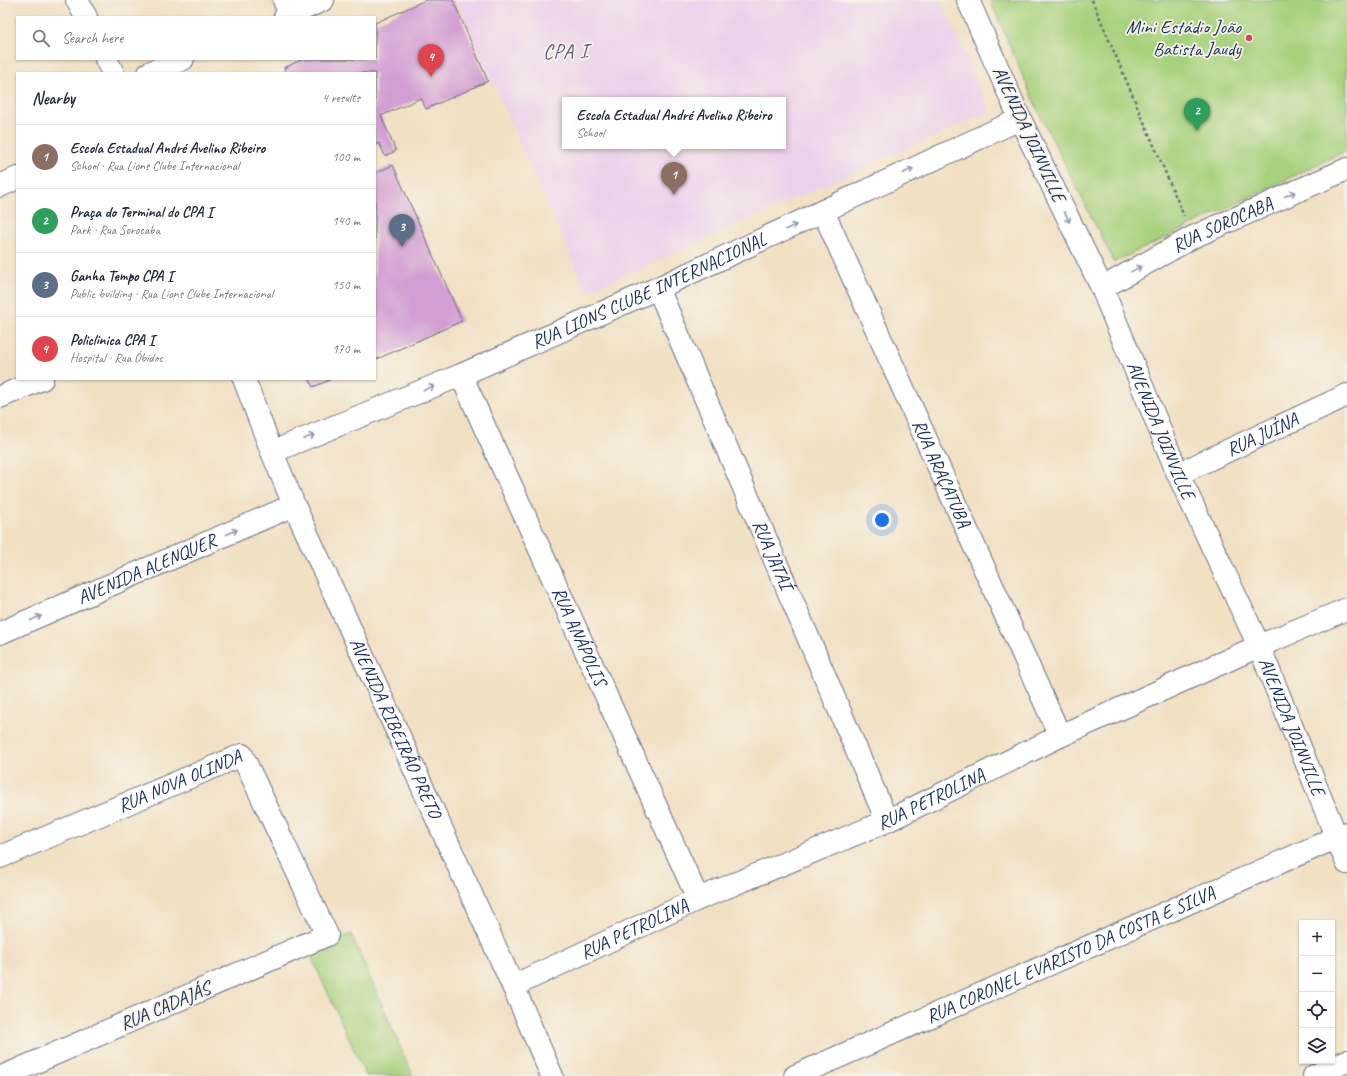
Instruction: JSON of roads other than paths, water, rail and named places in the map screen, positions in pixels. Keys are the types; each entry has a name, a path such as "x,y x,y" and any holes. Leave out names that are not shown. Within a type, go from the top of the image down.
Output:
{"street":[{"path":"77,0 85,16"},
{"path":"287,11 323,0"},
{"name":"AVENIDA JOINVILLE","path":"968,0 1020,119 1102,288 1178,474 1259,646 1342,835 1347,863"},
{"path":"106,60 112,72"},
{"path":"151,72 181,60"},
{"name":"RUA LIONS CLUBE INTERNACIONAL","path":"272,452 461,375 658,288 1020,119"},
{"name":"RUA SOROCABA","path":"1102,288 1193,237 1347,169"},
{"path":"0,186 16,178"},
{"name":"RUA ARAÇATUBA","path":"823,211 1060,736"},
{"name":"RUA JATAÍ","path":"658,288 887,821"},
{"name":"RUA ANÁPOLIS","path":"461,375 698,899"},
{"path":"0,397 40,380"},
{"name":"AVENIDA RIBEIRÃO PRETO","path":"244,380 294,505 513,986 552,1076"},
{"name":"RUA JUÍNA","path":"1178,474 1347,395"},
{"name":"AVENIDA ALENQUER","path":"0,633 294,505"},
{"name":"RUA PETROLINA","path":"513,986 698,899 887,821 1060,736 1259,646 1347,609"},
{"name":"RUA NOVA OLINDA","path":"0,857 242,755 327,936"},
{"name":"RUA CORONEL EVARISTO DA COSTA E SILVA","path":"795,1076 1342,835"},
{"name":"RUA CADAJÁS","path":"4,1076 327,936"},
{"path":"1314,1076 1347,1061"}],"place":[{"name":"Mini Estádio João Batista Jaudy","path":"1249,38"},
{"name":"Policlinica CPA I","path":"431,77"},
{"name":"Praça do Terminal do CPA I","path":"1197,131"},
{"name":"Escola Estadual André Avelino Ribeiro","path":"674,195"},
{"name":"Ganha Tempo CPA I","path":"402,247"}],"district":[{"name":"CPA I","path":"566,51"}]}
